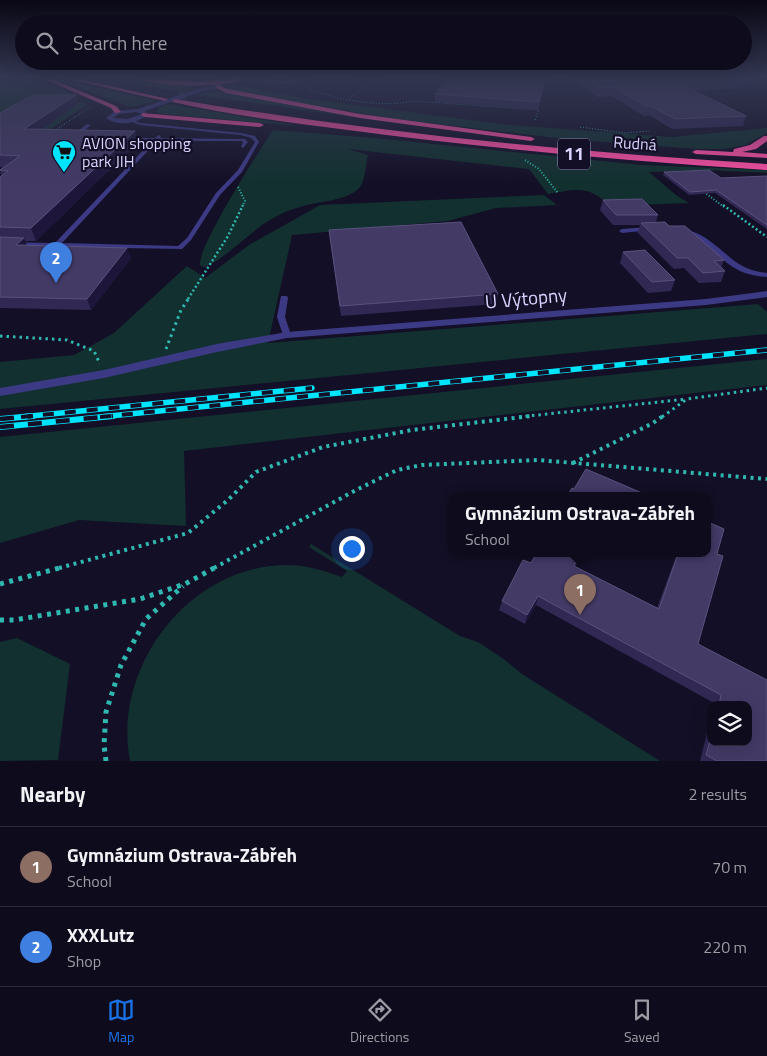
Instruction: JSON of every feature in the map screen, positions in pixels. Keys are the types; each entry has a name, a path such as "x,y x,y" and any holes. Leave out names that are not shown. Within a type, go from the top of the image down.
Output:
{"highway":[{"path":"165,114 270,126"},
{"name":"Rudná","path":"269,114 381,133 551,152 767,167"},
{"name":"Rudná","path":"280,114 439,134 614,151 767,161"},
{"path":"305,114 536,140 347,114"},
{"path":"279,126 381,133"},
{"path":"767,138 753,147 743,150 690,152 767,156"}],"street":[{"path":"114,114 109,118 117,121 130,120 140,114"},
{"name":"U Výtopny","path":"0,392 104,374 218,348 287,335 706,302 767,294"}],"lane":[{"path":"0,244 180,248 189,239 208,208 240,171 257,142 253,137 140,124 130,120"},
{"path":"80,138 72,138 89,125"},
{"path":"56,246 167,127"},
{"path":"124,138 243,140 246,142 243,147"},
{"path":"622,231 660,228"},
{"path":"678,229 699,236 741,271 757,275 767,275"},
{"path":"284,298 281,317 287,335"}],"path":[{"path":"49,135 80,114"},
{"path":"535,120 537,114"},
{"path":"580,127 626,133 649,131"},
{"path":"522,160 527,160 539,169 558,193"},
{"path":"162,361 181,310 228,236 244,201 239,188 230,182"},
{"path":"703,192 767,237"},
{"path":"0,336 66,340 94,351 104,374"},
{"path":"0,584 188,532 228,500 256,472 323,447 412,430 687,399 767,388"},
{"path":"572,463 653,423 687,399"},
{"path":"0,620 14,620 140,599 185,584 397,470 422,465 538,460 767,479"},
{"path":"106,761 104,725 110,689 124,655 147,618 185,584"}],"green space":[{"path":"0,114 74,114 0,163"},
{"path":"163,114 225,114 299,126"},
{"path":"362,114 421,114 510,125 672,137 767,128 767,133 745,145 724,149 696,149 565,139"},
{"path":"273,130 374,138 642,165 767,170 767,173 706,170 649,172 676,195 689,203 610,206 588,191 574,190 548,194 529,169 348,149 368,155 362,184 356,191 350,195 307,205 278,216 259,227 216,261 203,267 200,265 202,255 219,219"},
{"path":"544,195 557,205 496,208 448,221 292,235 268,343 758,304 767,312 767,334 0,409 0,362 74,355 114,333 187,266 205,278 249,245 320,205"},
{"path":"767,359 767,385 184,451 186,526 79,520 0,543 0,437"},
{"path":"311,544 460,636 478,642 522,674 660,761 130,761 128,726 133,691 146,658 165,628 190,602 219,582 251,570 294,565 342,577 347,571 309,547"},
{"path":"17,638 70,664 58,760 0,761 0,642"}],"building":[{"path":"0,114 48,114 24,129 135,131 31,228 0,227 0,177 8,171 0,170 20,156 0,155"},
{"path":"665,114 741,114 746,116 675,119"},
{"path":"709,170 721,178 767,176 767,225 716,190 690,192 664,172"},
{"path":"642,199 658,215 616,215 603,200"},
{"path":"461,222 498,294 340,306 329,230"},
{"path":"665,222 669,226 685,226 724,260 714,261 725,271 703,273 688,258 677,258 641,223"},
{"path":"0,237 24,238 16,245 127,248 87,299 0,297"},
{"path":"645,250 675,280 652,282 623,252"},
{"path":"586,469 640,492 570,492 572,488 574,489"},
{"path":"711,523 724,529 717,554 723,556 698,644 767,680 767,761 717,761 706,755 708,746 752,746 752,701 720,701 721,695 538,596 527,615 502,601 523,560 531,563 534,557 578,557 574,566 659,609 677,557 711,557"}],"railway":[{"path":"100,417 767,350"},
{"path":"21,417 312,388"},
{"path":"0,419 33,416"},
{"path":"0,427 113,416"}],"place":[{"name":"AVION shopping park JIH","path":"64,173"},
{"name":"XXXLutz","path":"56,283"},
{"name":"Gymnázium Ostrava-Zábřeh","path":"580,615"}]}
